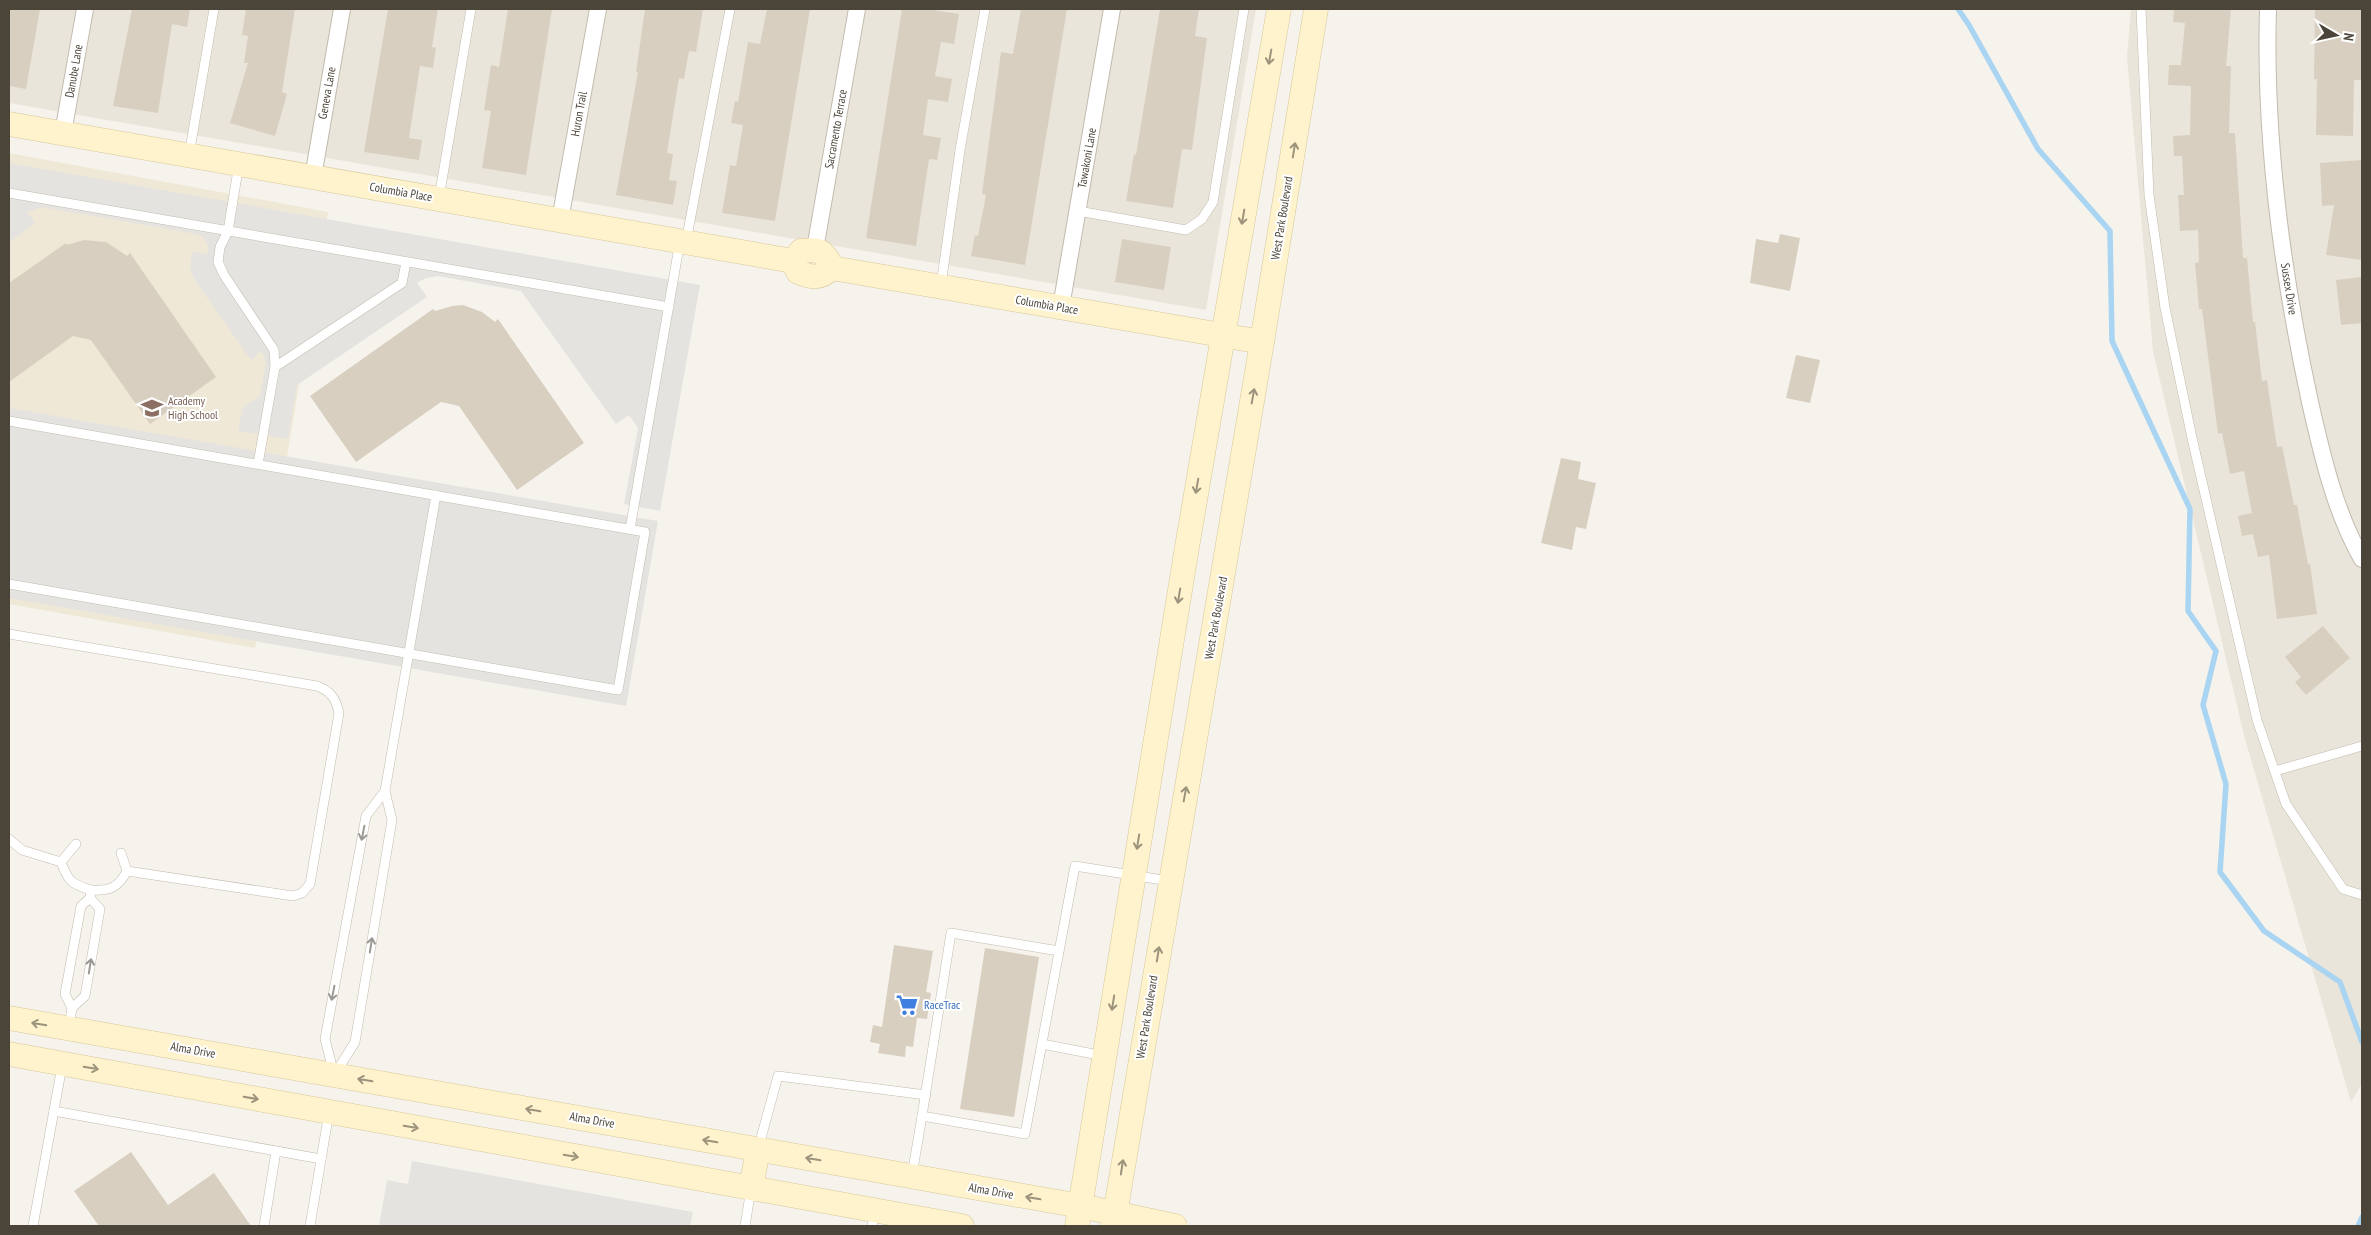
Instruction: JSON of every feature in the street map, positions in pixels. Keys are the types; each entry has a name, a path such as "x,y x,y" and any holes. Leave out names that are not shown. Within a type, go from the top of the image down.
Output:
{"main road":[{"path":"1079,1216 1133,875 1279,9"},
{"name":"West Park Boulevard","path":"1114,1220 1262,342 1316,9"},
{"name":"Columbia Place","path":"9,124 793,260"},
{"path":"815,249 827,256 832,268 824,276 810,277 798,272 793,260 800,251 815,249"},
{"name":"Columbia Place","path":"832,268 1262,342"},
{"name":"Alma Drive","path":"9,1018 70,1018 334,1074 912,1177 1079,1216 1175,1226"},
{"path":"63,1063 70,1018"},
{"path":"9,1054 751,1188 873,1218 962,1226"},
{"path":"329,1112 334,1074"},
{"path":"751,1188 758,1149"}],"street":[{"name":"Danube Lane","path":"63,133 85,9"},
{"name":"Geneva Lane","path":"313,177 342,9"},
{"name":"Huron Trail","path":"560,220 598,9"},
{"name":"Sacramento Terrace","path":"815,249 857,9"},
{"name":"Tawakoni Lane","path":"1061,308 1112,9"},
{"name":"Sussex Drive","path":"2268,9 2269,106 2274,181 2298,348 2317,430 2339,507 2362,559"}],"lane":[{"path":"189,156 214,9"},
{"path":"438,199 471,9"},
{"path":"630,529 669,307 730,9"},
{"path":"941,286 960,150 985,9"},
{"path":"1078,211 1186,230 1202,219 1213,202 1244,9"},
{"path":"2140,9 2149,195 2165,308 2192,438 2257,720 2286,804 2343,889 2362,895"},
{"path":"239,164 228,231 220,247 218,262 224,275 274,350 275,367 258,464"},
{"path":"9,193 669,307"},
{"path":"275,367 402,283 406,262"},
{"path":"9,421 646,532 618,690 9,584"},
{"path":"334,1074 355,1042 392,820 385,791 436,495"},
{"path":"9,634 317,686 328,690 336,702 339,713 310,884 302,893 293,896 127,871"},
{"path":"2274,771 2362,746"},
{"path":"334,1074 325,1039 366,816 385,791"},
{"path":"9,839 22,850 61,862"},
{"path":"61,862 76,844"},
{"path":"70,1018 65,994 81,906 91,894 113,889 121,882 127,871 121,853"},
{"path":"61,862 67,878 76,886 91,894 100,909 86,996 70,1018"},
{"path":"922,1116 1025,1134 1075,866 1170,882"},
{"path":"912,1177 951,933 1059,951"},
{"path":"1042,1044 1104,1056"},
{"path":"33,1226 63,1063"},
{"path":"758,1149 778,1076 926,1095"},
{"path":"54,1111 321,1159"},
{"path":"310,1226 329,1112"},
{"path":"264,1226 276,1151"},
{"path":"746,1226 751,1188"}],"shaded area":[{"path":"9,9 1256,9 1206,310 9,103"},
{"path":"2131,9 2362,9 2362,1084 2351,1102 2245,739 2153,351 2127,58"},
{"name":"Academy High School","path":"9,153 328,212 255,648 9,604"},
{"path":"9,163 700,285 660,511 624,504 638,428 629,415 616,424 521,291 438,276 426,278 417,283 427,297 297,385 288,439 238,431 243,407 260,396 266,362 262,351 251,360 194,279 190,267 192,252 208,254 208,246 203,237 197,234 42,207 27,212 35,223 9,242"},
{"path":"9,408 658,521 626,706 9,598"},
{"path":"412,1161 693,1212 690,1226 379,1226 387,1180 408,1184"}],"building":[{"path":"9,9 40,9 26,89 9,86"},
{"path":"132,9 190,9 187,27 172,24 158,113 113,106"},
{"path":"246,9 295,9 282,92 287,94 275,136 230,123 248,63 244,63 248,36 242,35"},
{"path":"388,9 438,9 432,47 436,48 433,68 420,66 409,138 422,140 419,160 364,152"},
{"path":"508,9 552,9 526,175 482,168 491,111 484,110 491,65 499,67"},
{"path":"645,9 703,9 696,52 689,51 684,79 679,78 667,153 673,154 669,180 677,181 673,205 616,195 638,72 636,72"},
{"path":"767,9 810,9 775,221 722,213 730,165 736,166 743,125 731,123 735,101 738,102 748,42 760,44"},
{"path":"902,9 926,9 959,14 954,44 941,42 935,76 952,79 948,102 928,99 923,135 941,138 937,160 929,159 916,246 866,238"},
{"path":"1021,9 1067,9 1025,265 971,256 975,235 978,236 986,195 982,194 1001,52 1013,54"},
{"path":"1160,9 1199,9 1195,36 1207,38 1192,150 1182,149 1173,208 1126,201 1134,154 1136,155"},
{"path":"2174,9 2231,9 2226,66 2231,66 2229,133 2235,133 2243,258 2247,258 2253,322 2255,322 2262,381 2267,380 2277,447 2282,446 2294,505 2297,505 2308,564 2310,564 2317,614 2277,619 2269,555 2258,557 2253,534 2242,536 2238,516 2252,513 2244,471 2230,474 2222,433 2218,434 2202,309 2199,309 2195,263 2199,262 2198,230 2180,231 2178,195 2184,195 2182,156 2174,156 2173,136 2190,135 2191,86 2168,85 2169,65 2181,65 2185,23 2173,22"},
{"path":"2315,9 2362,9 2362,80 2354,80 2353,136 2316,135 2317,79 2314,79"},
{"path":"2362,160 2362,260 2326,255 2334,205 2322,206 2320,163"},
{"path":"1780,234 1800,238 1790,291 1750,283 1756,239 1778,243"},
{"path":"1122,239 1171,247 1164,290 1115,282"},
{"path":"84,240 106,242 127,256 130,253 216,377 150,424 91,340 73,336 9,382 9,283 66,243 67,245"},
{"path":"2362,277 2362,323 2341,325 2336,280"},
{"path":"463,305 482,312 495,322 498,319 584,443 517,490 459,406 441,402 356,462 310,396 433,309 435,311"},
{"path":"1796,355 1820,360 1810,403 1786,398"},
{"path":"1561,458 1581,462 1578,479 1596,483 1586,529 1576,527 1572,550 1541,543"},
{"path":"2323,626 2350,658 2306,695 2295,682 2301,677 2285,657"},
{"name":"RaceTrac","path":"894,945 933,951 926,992 931,993 927,1019 917,1018 913,1047 906,1046 905,1057 878,1053 880,1044 870,1042 873,1025 882,1027"},
{"path":"985,948 1039,957 1014,1117 960,1109"},
{"path":"131,1152 168,1205 214,1173 251,1226 99,1226 74,1191"}],"waterway":[{"path":"1958,9 1969,25 2038,149 2110,231 2112,341 2190,509 2188,611 2216,651 2203,705 2226,784 2220,872 2264,931 2340,982 2362,1042"},
{"path":"2358,1226 2362,1217"}],"place":[{"name":"Academy High School","path":"152,408"},
{"name":"RaceTrac","path":"907,1005"}]}
